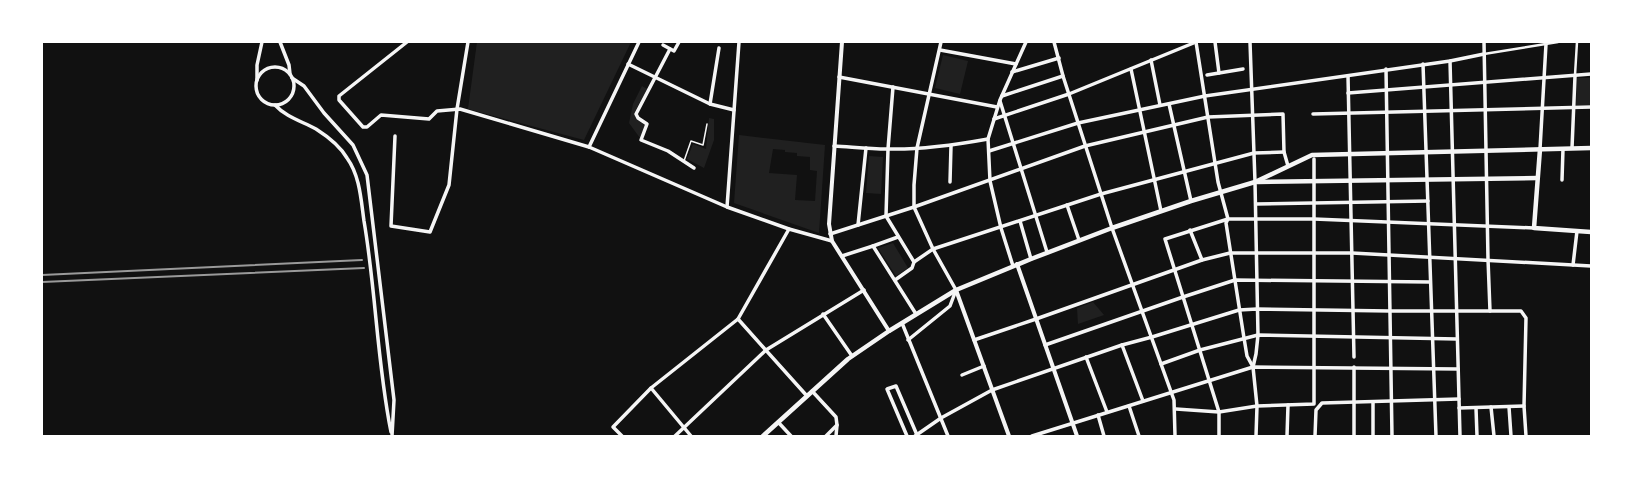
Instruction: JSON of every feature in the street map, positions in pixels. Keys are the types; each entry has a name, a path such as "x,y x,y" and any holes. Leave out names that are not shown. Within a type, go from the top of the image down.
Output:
{"main road":[{"path":"763,436 852,356 889,331 956,290 1047,252 1112,228 1191,201 1255,182 1312,155 1591,148"},
{"path":"1540,149 1534,228 1591,232"},
{"path":"1255,182 1537,178"}],"street":[{"path":"262,42 257,65 256,89 260,97 281,111 332,140 347,157 357,176 370,259 384,401 392,436"},
{"path":"274,105 283,103 290,98 294,90 294,82 280,42"},
{"path":"407,42 339,96 339,100 363,127 367,126 381,115 429,119 437,111 457,109 589,147 727,207 789,229 832,240"},
{"path":"395,136 391,226 430,232 449,185 457,109 468,42"},
{"path":"589,147 639,42"},
{"path":"663,45 674,51 679,42"},
{"path":"727,207 739,42"},
{"path":"842,42 829,224 830,234 832,240 889,331"},
{"path":"941,42 917,148 914,207 933,250 956,290 1009,436"},
{"path":"1026,42 997,107 988,139 990,180 1001,228 1036,319 1077,436"},
{"path":"1054,42 1063,76 1112,228 1172,393 1176,409 1175,436"},
{"path":"994,119 1069,94 1196,42 1218,182 1222,192 1228,219 1226,223 1239,310 1247,356 1252,367 1257,406 1256,436"},
{"path":"1215,42 1219,73"},
{"path":"1250,42 1256,204 1258,335 1256,354 1252,367"},
{"path":"1484,42 1490,311"},
{"path":"989,151 1078,123 1205,96 1450,61 1558,42"},
{"path":"1572,148 1577,42"},
{"path":"1540,149 1544,108 1546,44"},
{"path":"710,104 719,48"},
{"path":"670,49 636,114 638,118 647,124 641,140 668,151 694,168"},
{"path":"940,50 1016,64"},
{"path":"1012,72 1059,58"},
{"path":"1151,60 1160,106"},
{"path":"1450,61 1460,436"},
{"path":"628,64 655,79 710,104 734,110"},
{"path":"1423,64 1436,436"},
{"path":"257,80 262,72 272,67 282,68 304,86 324,113 353,145 367,175 394,400 392,436"},
{"path":"1131,68 1161,211"},
{"path":"1207,75 1243,69"},
{"path":"1386,69 1392,436"},
{"path":"1348,94 1591,74"},
{"path":"1002,96 1063,76"},
{"path":"1348,76 1354,357"},
{"path":"839,77 997,107"},
{"path":"893,87 888,149 886,216 914,262"},
{"path":"1000,100 1047,252"},
{"path":"1169,104 1191,201"},
{"path":"1312,114 1591,107"},
{"path":"830,234 914,207 1085,146 1208,117 1283,114 1284,152 1288,166"},
{"path":"834,146 888,149 917,148 951,146 988,139"},
{"path":"950,182 951,146"},
{"path":"858,225 866,148"},
{"path":"1562,180 1563,148"},
{"path":"895,280 912,268 914,262 933,250 1067,205 1101,194 1254,153 1284,152"},
{"path":"1176,409 1219,412 1257,406 1314,404 1314,160"},
{"path":"1256,204 1428,200"},
{"path":"1067,205 1079,240"},
{"path":"1219,436 1219,412 1165,238 1228,219 1389,222 1454,226 1534,228"},
{"path":"1020,221 1031,259"},
{"path":"622,436 613,427 651,388 738,319 789,229"},
{"path":"1190,230 1202,260"},
{"path":"1573,265 1577,231"},
{"path":"842,256 898,237"},
{"path":"873,246 916,314"},
{"path":"974,340 1202,260 1230,253 1352,253 1591,266"},
{"path":"1045,345 1183,296 1235,280 1430,282"},
{"path":"675,436 766,350 864,290"},
{"path":"908,340 950,306 956,290"},
{"path":"907,436 887,389 896,386 916,435 941,418 992,390 1122,344 1152,337 1239,310 1257,309 1456,312 1521,311 1526,318 1524,406 1526,436"},
{"path":"823,314 852,356"},
{"path":"738,319 807,396"},
{"path":"902,323 948,436"},
{"path":"1161,364 1200,350 1258,335 1457,339"},
{"path":"1122,344 1143,401"},
{"path":"1086,357 1107,412"},
{"path":"962,375 984,366"},
{"path":"1032,436 1143,401 1210,382 1252,367 1458,369"},
{"path":"1354,367 1354,436"},
{"path":"651,388 691,436"},
{"path":"812,391 836,417 836,436"},
{"path":"1315,436 1316,410 1322,403 1459,399"},
{"path":"1373,402 1373,436"},
{"path":"1288,405 1288,436"},
{"path":"1129,406 1139,436"},
{"path":"1459,408 1524,406"},
{"path":"1492,407 1494,436"},
{"path":"1509,407 1511,436"},
{"path":"1476,408 1477,436"},
{"path":"1098,415 1104,436"},
{"path":"778,422 791,436"},
{"path":"826,436 837,425"}],"lane":[{"path":"684,161 691,141 704,145 707,124"}],"shaded area":[{"path":"477,42 631,42 584,140 468,109"},
{"path":"943,55 968,61 960,94 935,88"},
{"path":"1577,78 1591,78 1591,105 1576,105"},
{"path":"642,86 647,89 634,113 636,119 645,125 640,138 629,123 633,104"},
{"path":"709,118 714,119 714,140 704,168 687,159 693,144 706,149"},
{"path":"739,135 825,145 819,233 734,203","holes":["773,149 785,150 785,152 797,153 797,156 810,157 810,170 817,171 815,201 795,200 797,175 769,173"]},
{"path":"869,156 883,157 881,194 866,193"},
{"path":"893,243 908,268 896,276 878,248"},
{"path":"1093,302 1104,315 1078,324 1077,308"}],"railway":[{"path":"42,275 362,260"},
{"path":"42,282 364,268"}]}
